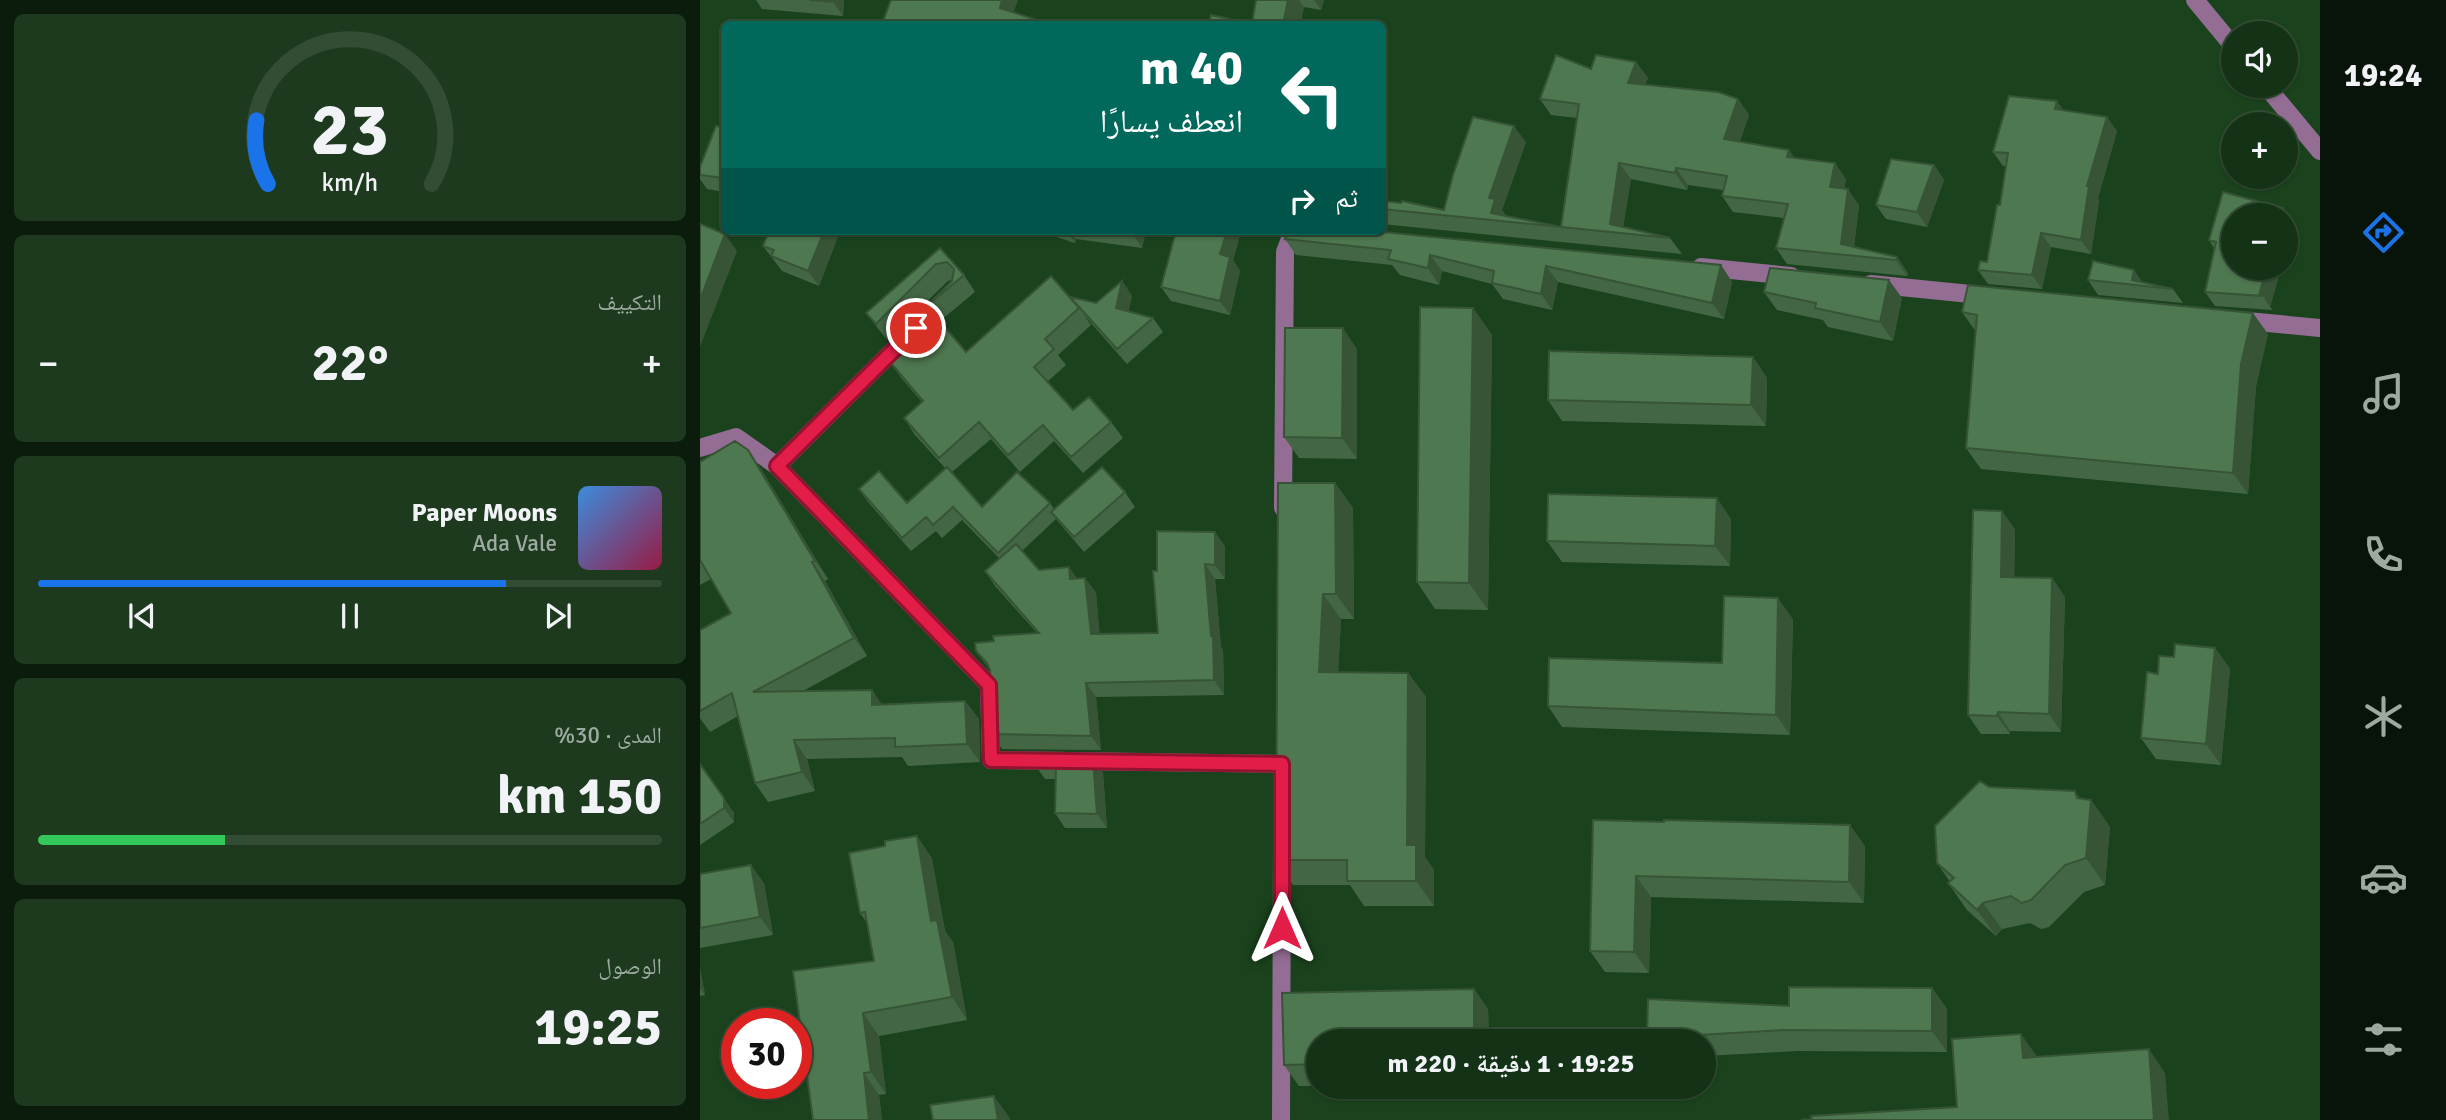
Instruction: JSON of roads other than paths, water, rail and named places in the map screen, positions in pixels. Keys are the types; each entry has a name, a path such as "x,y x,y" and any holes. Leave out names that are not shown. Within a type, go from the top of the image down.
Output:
{"street":[{"path":"2195,0 2221,31"},
{"path":"2276,98 2320,151"},
{"path":"1283,528 1285,252 1291,235"},
{"path":"1682,265 1807,278"},
{"path":"1848,282 2001,297"},
{"path":"777,466 926,318"},
{"path":"2223,319 2320,328"},
{"path":"700,448 736,437 777,466 989,685 991,760 1282,764"},
{"path":"1281,1120 1282,832"}]}
